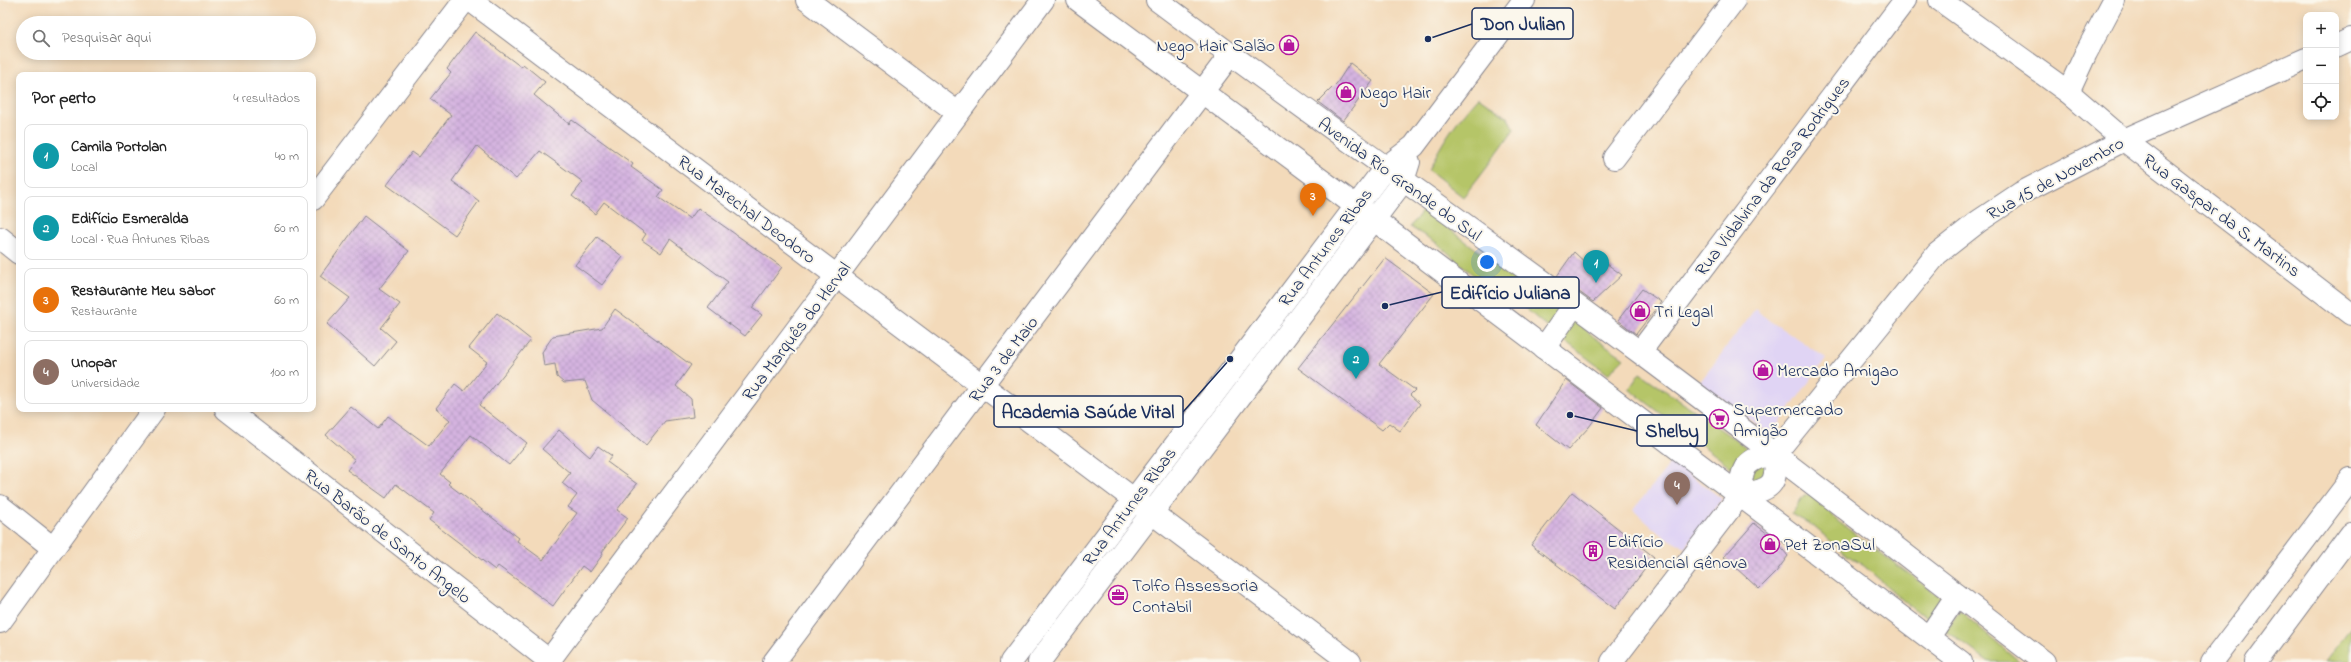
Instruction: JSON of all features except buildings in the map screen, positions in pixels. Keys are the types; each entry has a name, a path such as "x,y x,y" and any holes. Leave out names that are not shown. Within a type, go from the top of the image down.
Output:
{"street":[{"path":"316,195 465,0"},
{"name":"Rua Marechal Deodoro","path":"470,0 982,387 1350,662"},
{"path":"807,0 958,113"},
{"name":"Rua Marquês do Herval","path":"549,662 1043,0"},
{"path":"1078,0 1356,206 1961,662"},
{"name":"Avenida Rio Grande do Sul","path":"1157,0 1385,168 1640,352 1775,454 2044,662"},
{"path":"1614,158 1734,0"},
{"name":"Rua Vidalvina da Rosa Rodrigues","path":"1640,352 1905,0"},
{"name":"Rua Gaspar da S. Martins","path":"1940,0 2068,92 2124,140 2351,314"},
{"path":"2068,92 2086,53 2114,0"},
{"name":"Rua Antunes Ribas","path":"1039,662 1142,506 1356,206 1385,168 1414,146 1519,2"},
{"path":"2339,45 2351,39"},
{"name":"Rua 3 de Maio","path":"774,662 1230,55"},
{"name":"Rua 15 de Novembro","path":"1775,454 1937,254 1979,221 2021,193 2124,140 2303,60"},
{"name":"Rua Antunes Ribas","path":"1011,662 1142,506 1403,181 1414,146"},
{"path":"0,238 16,251"},
{"path":"1544,348 1574,305"},
{"path":"0,622 152,412"},
{"name":"Rua Barão de Santo Angelo","path":"230,412 549,662"},
{"path":"1612,662 1740,495 1741,476 1746,464 1758,456 1775,454 1776,472 1772,485 1761,492 1740,495"},
{"path":"2212,662 2351,480"},
{"path":"0,506 53,548"},
{"path":"2256,662 2351,534"},
{"path":"2282,571 2308,590"},
{"path":"1929,637 1957,595"}],"shaded area":[{"name":"Mercado Amigao","path":"1755,309 1770,321 1826,358 1771,435 1700,382"},
{"path":"1672,461 1722,499 1685,548 1660,534 1633,510"}],"green space":[{"path":"1478,97 1508,118 1514,129 1463,197 1429,170 1450,131"},
{"path":"1423,210 1563,313 1554,333 1518,302 1472,274 1437,243 1410,227"},
{"path":"1571,317 1594,337 1624,358 1608,374 1557,335"},
{"path":"1640,373 1747,448 1732,468 1629,389"},
{"path":"1764,459 1771,477 1748,487 1749,467"},
{"path":"1804,495 1820,496 1836,520 1942,598 1928,617 1914,610 1864,566 1847,555 1812,525 1791,514"},
{"path":"1960,611 2020,662 1989,662 1945,630"},
{"path":"2351,627 2351,662 2325,662"}],"place":[{"name":"Don Julian","path":"1428,39"},
{"name":"Nego Hair Salão","path":"1289,45"},
{"name":"Nego Hair","path":"1346,92"},
{"name":"Restaurante Meu sabor","path":"1313,216"},
{"name":"Camila Portolan","path":"1596,283"},
{"name":"Edifício Juliana","path":"1385,306"},
{"name":"Tri Legal","path":"1640,311"},
{"name":"Academia Saúde Vital","path":"1230,359"},
{"name":"Mercado Amigao","path":"1763,370"},
{"name":"Edifício Esmeralda","path":"1356,379"},
{"name":"Shelby","path":"1570,415"},
{"name":"Supermercado Amigão","path":"1719,419"},
{"name":"Unopar","path":"1677,505"},
{"name":"Pet ZonaSul","path":"1770,544"},
{"name":"Edifício Residencial Gênova","path":"1593,551"},
{"name":"Tolfo Assessoria Contabil","path":"1118,595"}]}
